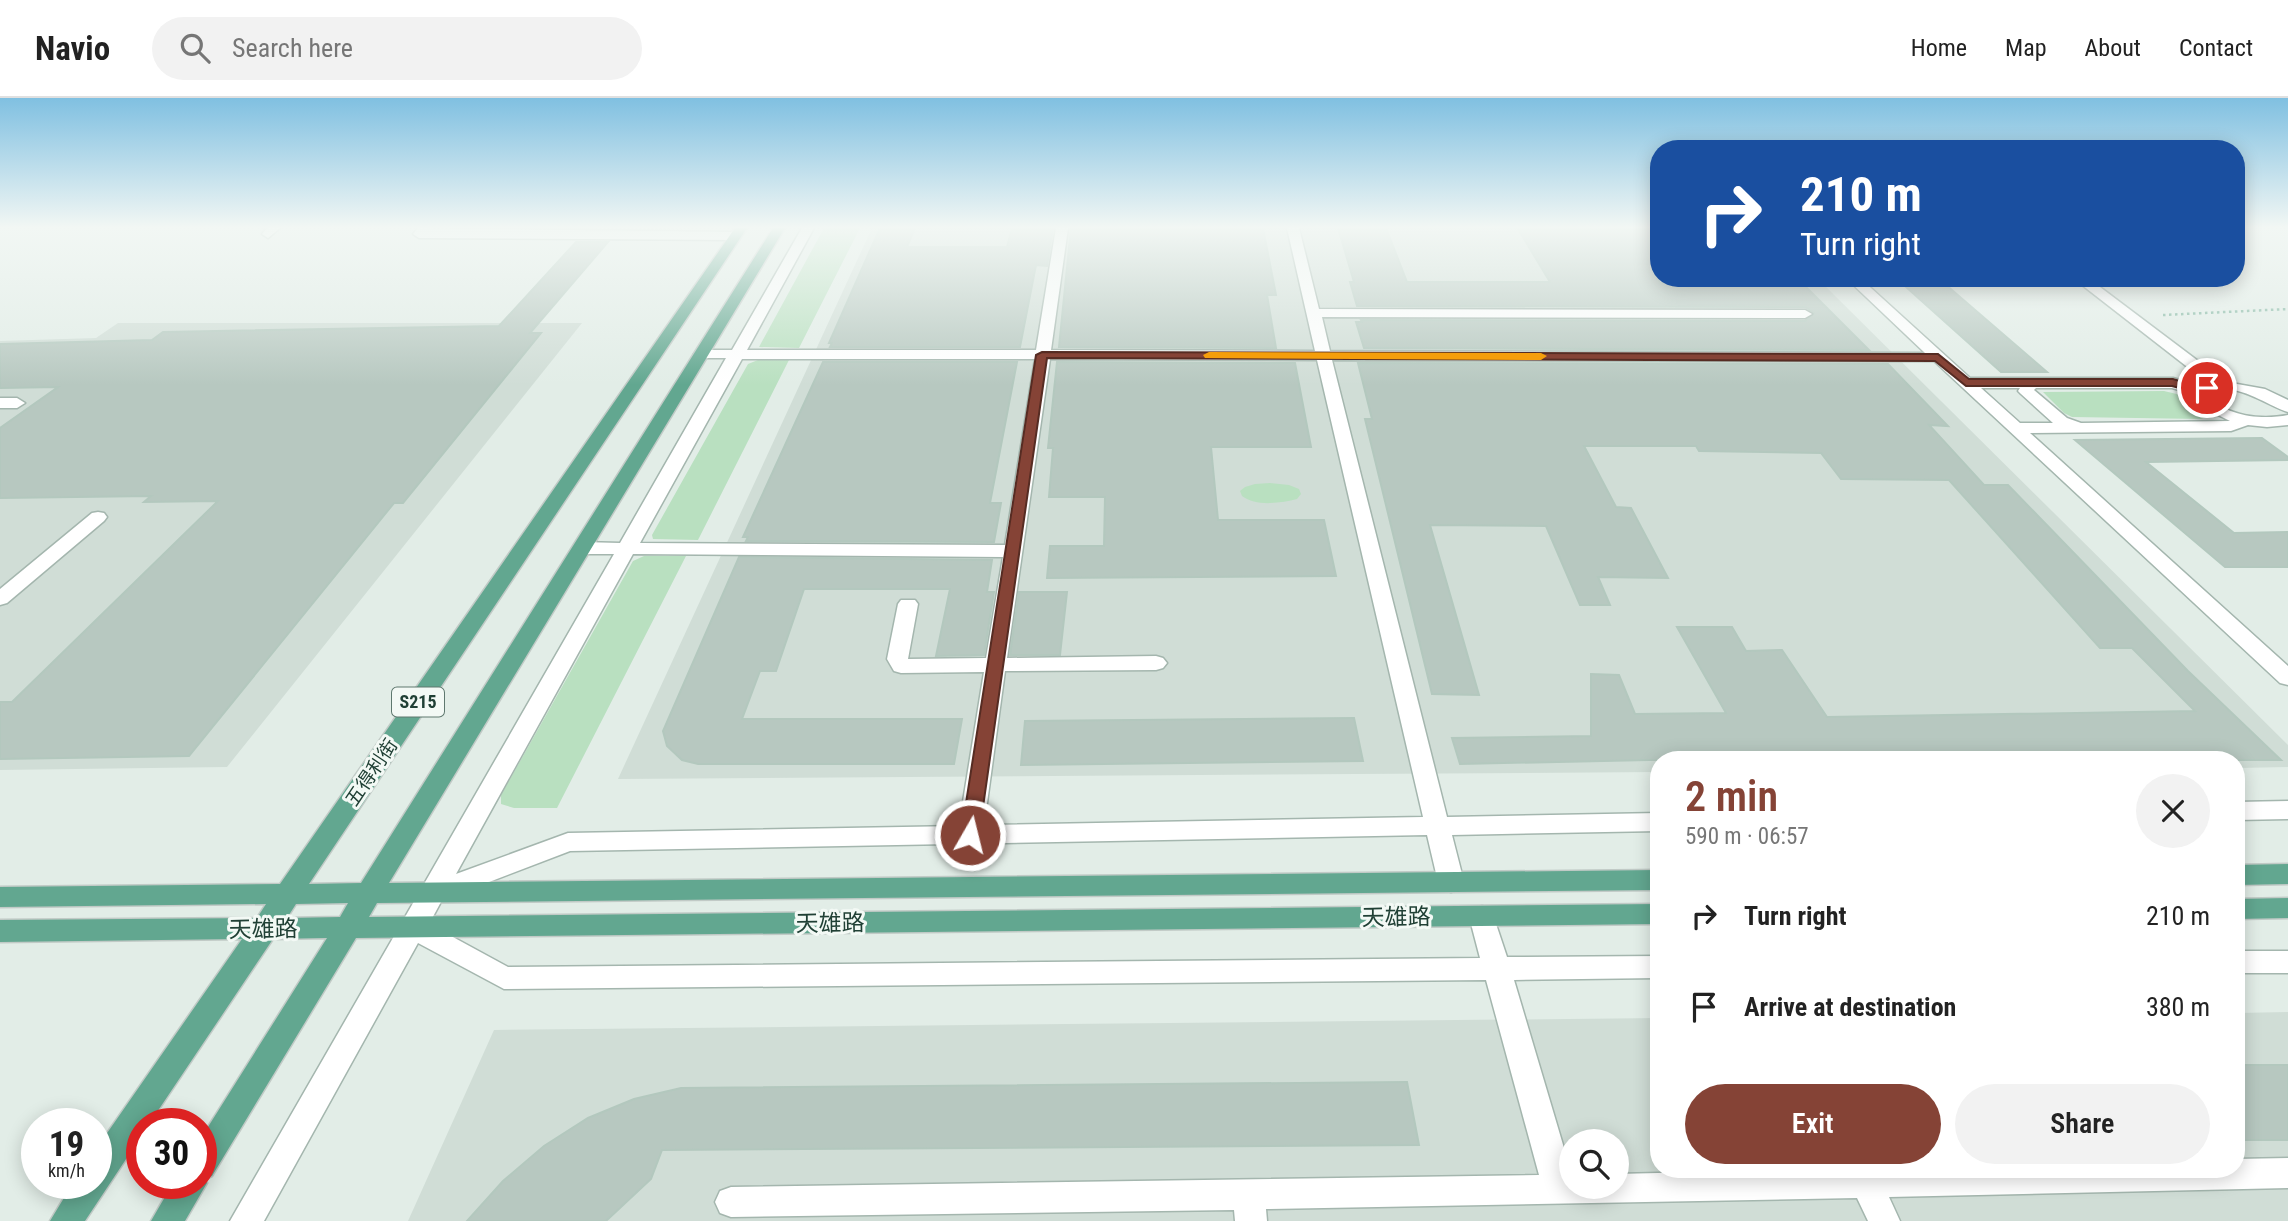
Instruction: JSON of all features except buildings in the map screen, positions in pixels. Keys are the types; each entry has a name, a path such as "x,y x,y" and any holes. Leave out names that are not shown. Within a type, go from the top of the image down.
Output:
{"main road":[{"name":"五得利街","path":"112,1152 705,280"},
{"name":"S215","path":"217,1140 747,280"},
{"path":"2245,875 2288,874"},
{"name":"天雄路","path":"0,897 1650,880"},
{"path":"2245,909 2288,908"},
{"name":"天雄路","path":"0,931 1650,914"},
{"path":"66,1221 81,1199"},
{"path":"167,1221 181,1199"}],"street":[{"path":"246,1221 778,280"},
{"path":"970,835 1054,280"},
{"path":"1306,280 1451,882"},
{"path":"1862,287 2288,678"},
{"path":"2090,287 2224,387"},
{"path":"1314,313 1805,314"},
{"path":"701,354 1938,357"},
{"path":"1966,383 2173,383 2201,391 2224,387 2256,392 2288,407"},
{"path":"2031,383 2026,391 2061,421 2081,427"},
{"path":"2201,391 2202,400 2209,406 2246,420 2280,422 2288,434"},
{"path":"0,403 17,403"},
{"path":"2015,428 2231,426 2246,420"},
{"path":"0,599 98,517"},
{"path":"582,548 1013,551"},
{"path":"908,604 897,659 901,666 1156,663"},
{"path":"2245,811 2288,810"},
{"path":"432,893 568,842 1650,822"},
{"path":"731,1202 1250,1208 1559,1190 1482,916"},
{"path":"412,927 504,978 1650,968"},
{"path":"2245,962 2288,962"},
{"path":"2245,1174 2288,1173"},
{"path":"1629,1188 2054,1178"},
{"path":"1866,1182 1884,1221"}],"path":[{"path":"2131,317 2288,309"}],"shaded area":[{"path":"848,280 1650,280 1650,287 1826,287 2288,745 2288,767 2245,768 2245,751 1650,751 1650,772 618,779"},
{"path":"118,323 582,323 227,767 0,770 0,341 96,338"},
{"path":"2288,1012 2288,1221 408,1221 494,1030 1650,1018 1650,1178 2245,1178 2245,1013"}],"green space":[{"path":"795,280 833,280 799,348 759,347"},
{"path":"758,360 789,360 698,540 653,539 652,535 748,364"},
{"path":"2164,391 2185,396 2211,415 2201,419 2072,417 2064,413 2043,392"},
{"path":"1255,484 1289,485 1299,489 1301,494 1297,499 1261,503 1242,496 1240,491"},
{"path":"644,556 686,556 557,808 514,808 501,804 501,795 633,561"}],"slow traffic":[{"path":"1209,355 1541,356"}],"route":[{"path":"970,835 1042,355 1938,357 1966,383 2173,383 2201,391 2207,388"}]}
